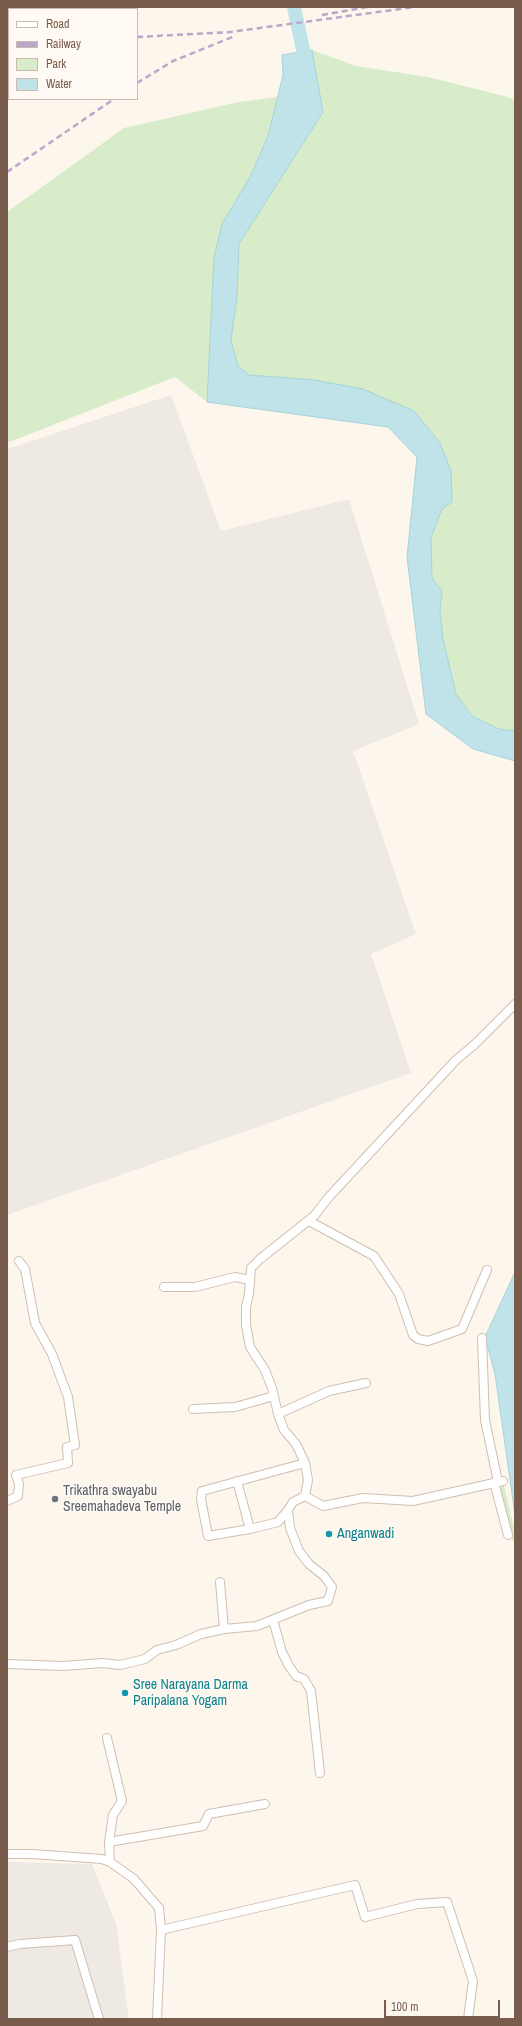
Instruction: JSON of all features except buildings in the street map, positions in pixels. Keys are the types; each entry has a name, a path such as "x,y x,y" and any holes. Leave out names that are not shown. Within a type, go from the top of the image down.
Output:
{"street":[{"path":"305,1496 308,1480 304,1463 296,1444 284,1430 265,1370 250,1347 246,1325 246,1307 251,1268 260,1259 309,1221 456,1060 515,1004"},
{"path":"309,1221 374,1256 399,1294 413,1335 418,1339 428,1341 462,1329 487,1270"},
{"path":"7,1501 18,1496 19,1484 16,1475 68,1463 67,1447 75,1445 68,1397 52,1354 35,1323 25,1269 19,1261"},
{"path":"164,1287 195,1287 234,1277 250,1280"},
{"path":"482,1338 485,1420 499,1481 508,1535"},
{"path":"278,1414 329,1391 366,1383"},
{"path":"193,1409 235,1407 274,1396"},
{"path":"304,1463 202,1491 201,1499 208,1536 250,1529 278,1522 293,1502 305,1496"},
{"path":"237,1481 250,1529"},
{"path":"305,1496 323,1506 363,1498 413,1501 499,1481"},
{"path":"7,1664 63,1666 102,1663 120,1665 145,1659 157,1650 176,1645 201,1634 224,1629 257,1626 309,1605 328,1601 332,1587 324,1576 309,1564 299,1551 290,1528 288,1510"},
{"path":"220,1582 224,1629"},
{"path":"273,1620 282,1652 289,1666 296,1676 304,1679 311,1691 320,1773"},
{"path":"107,1738 122,1802 113,1815 109,1842 110,1862"},
{"path":"109,1842 203,1826 209,1814 265,1804"},
{"path":"7,1854 32,1854 102,1859 110,1862 134,1879 160,1908 161,1930 157,2019"},
{"path":"161,1930 355,1885 365,1917 417,1904 447,1902 473,1981 468,2019"},
{"path":"7,1947 20,1944 75,1940 99,2019"}],"shaded area":[{"path":"171,395 221,531 349,499 419,724 353,751 416,934 371,954 411,1073 7,1215 7,449"},
{"path":"7,1862 92,1864 116,1924 129,2019 7,2019"}],"green space":[{"path":"312,50 356,66 428,77 515,100 515,731 499,729 472,716 456,694 443,639 440,610 442,591 432,578 431,537 442,509 440,443 273,377 249,375 238,366 231,340 237,297 239,244 323,112"},
{"path":"278,97 268,136 214,258 207,402 175,377 7,443 7,212 124,128 239,102"},
{"path":"504,1486 515,1532 515,1540 512,1541 498,1487"}],"water":[{"path":"312,50 323,112 239,244 237,297 231,340 238,366 249,375 314,380 363,389 414,411 440,443 451,471 452,502 442,509 431,537 432,578 442,591 440,610 443,639 456,694 472,716 499,729 515,731 515,761 473,749 426,714 407,557 417,457 388,427 207,402 214,258 222,224 250,177 268,136 283,75 282,55"},
{"path":"515,1272 515,1515 495,1374 485,1337"}],"waterway":[{"path":"294,7 307,69"}],"railway":[{"path":"322,15 367,7"},
{"path":"138,37 230,32 415,7"},
{"path":"138,82 173,61 235,36"},
{"path":"7,172 113,100"}],"place":[{"name":"Trikathra swayabu Sreemahadeva Temple","path":"55,1499"},
{"name":"Anganwadi","path":"329,1534"},
{"name":"Sree Narayana Darma Paripalana Yogam","path":"125,1693"}]}
